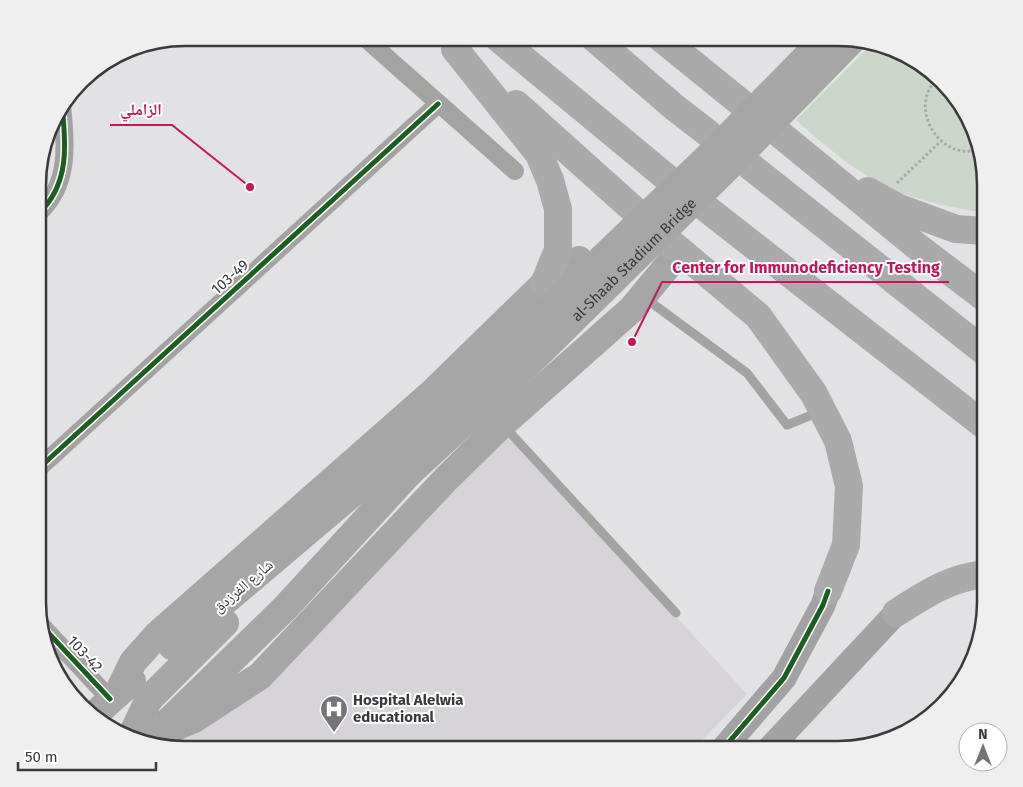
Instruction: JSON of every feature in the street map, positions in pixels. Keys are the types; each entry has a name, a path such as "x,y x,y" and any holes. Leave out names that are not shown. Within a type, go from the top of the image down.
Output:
{"highway":[{"path":"452,46 539,154 550,180 558,209 558,250 544,284"},
{"path":"453,46 633,209"},
{"path":"508,46 666,177"},
{"path":"604,47 674,107 709,134"},
{"path":"672,47 740,102"},
{"path":"977,230 956,228 899,208 880,199 781,134 919,248 977,292"},
{"path":"750,166 977,345"},
{"path":"707,209 976,419"},
{"path":"676,248 758,316 814,394 838,441 849,486 846,545 828,591"},
{"path":"896,613 936,587 976,575"}],"main road":[{"name":"al-Shaab Stadium Bridge","path":"402,466 816,47"},
{"name":"al-Shaab Stadium Bridge","path":"402,466 530,362 729,166 845,47"},
{"path":"152,737 194,719 260,676 446,479 639,294 676,248"},
{"path":"107,703 134,662 157,635 432,393 544,284 579,260"},
{"name":"شارع الفرزدق","path":"107,703 402,466"},
{"path":"148,736 286,607 402,466"}],"street":[{"path":"374,46 516,171"},
{"name":"103-49","path":"47,461 438,104"},
{"path":"46,206 58,187 63,168 65,148 63,120"},
{"path":"731,741 784,678 823,605 828,591"},
{"path":"777,741 896,613"},
{"name":"103-42","path":"51,636 107,703"}],"lane":[{"path":"639,294 747,373 787,425 823,411"},
{"path":"502,424 676,613"}],"path":[{"path":"933,85 928,94 925,108 928,123 935,135 945,145 959,150 972,150"},
{"path":"880,199 941,141"}],"shaded area":[{"path":"867,49 891,57 907,65 936,87 948,101 962,124 972,149 976,167 977,211 919,199 878,182 835,154 796,120"},
{"path":"507,433 747,694 701,741 173,740"}],"cycle path":[{"path":"47,461 438,104"},
{"path":"46,205 56,189 64,162 63,120"},
{"path":"730,741 784,678 823,605 828,591"},
{"path":"50,635 110,699"}],"place":[{"name":"الزاملي","path":"250,187"},
{"name":"Center for Immunodeficiency Testing","path":"632,342"},
{"name":"Hospital Alelwia educational","path":"334,733"}]}
